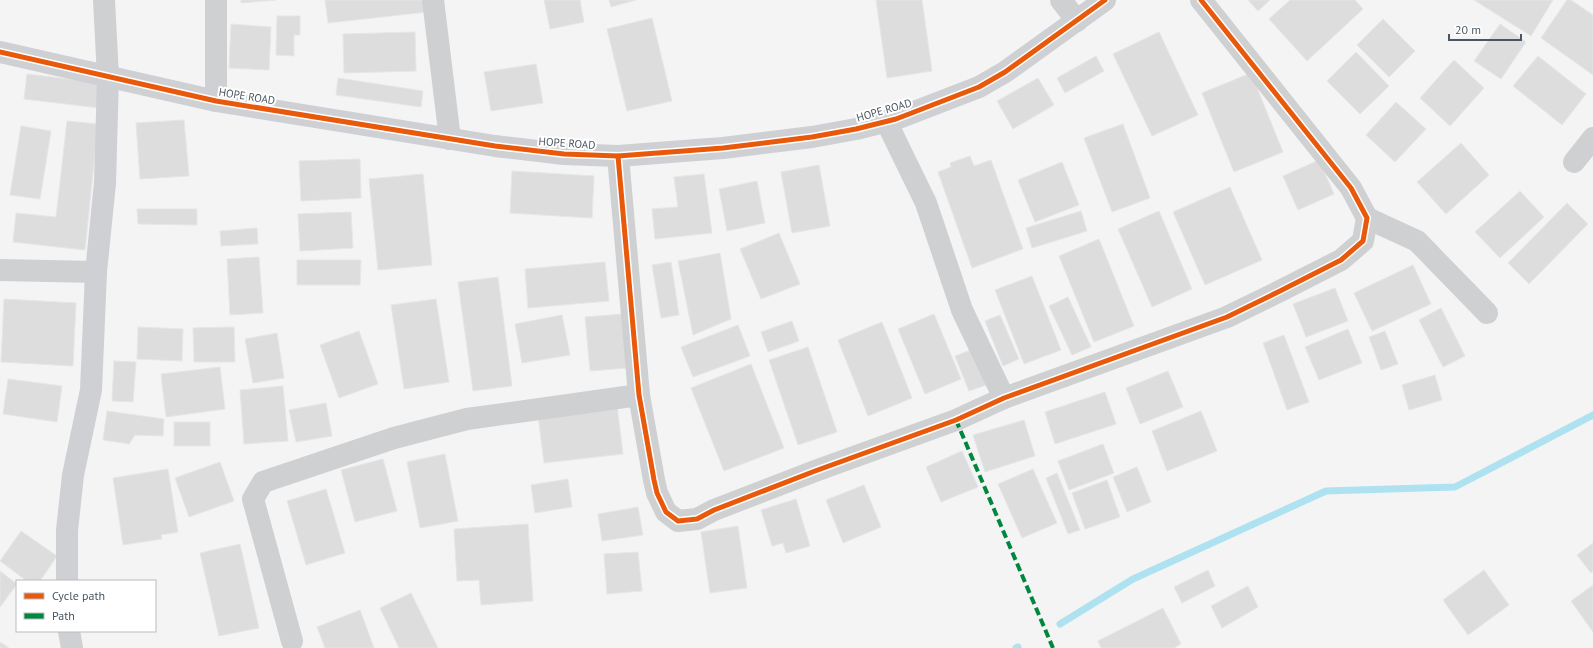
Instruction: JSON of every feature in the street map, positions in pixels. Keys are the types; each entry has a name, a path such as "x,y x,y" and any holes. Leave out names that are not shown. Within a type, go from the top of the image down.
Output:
{"street":[{"path":"67,580 67,530 73,475 91,390 96,272 105,184 108,77 104,0"},
{"path":"216,0 216,101"},
{"path":"433,0 450,139"},
{"path":"1061,0 1077,20"},
{"name":"HOPE ROAD","path":"0,52 216,101 450,139 564,154 618,156 723,148 812,137 886,122 950,99 986,83 1005,72 1105,0"},
{"path":"1201,0 1351,188 1367,218 1417,241 1487,312"},
{"path":"886,122 926,203 962,310 1004,398"},
{"path":"1574,162 1593,138"},
{"path":"618,156 639,395 657,493 666,512 678,521 697,519 714,510 815,471 956,420 1004,398 1227,317 1341,260 1363,241 1367,218"},
{"path":"0,270 96,272"},
{"path":"292,641 254,499 263,482 394,438 468,419 639,395"},
{"path":"69,632 72,648"}],"building":[{"path":"241,0 276,0 241,3"},
{"path":"325,0 426,0 427,12 328,23"},
{"path":"544,0 580,0 584,22 550,29"},
{"path":"609,0 636,0 611,7"},
{"path":"876,0 922,0 932,71 887,78"},
{"path":"1248,0 1270,0 1258,11"},
{"path":"1290,0 1355,0 1363,9 1307,61 1269,19"},
{"path":"1474,0 1553,0 1531,36"},
{"path":"1567,0 1571,0 1593,15 1593,75 1541,38"},
{"path":"277,16 300,16 300,35 294,35 294,56 276,55"},
{"path":"652,18 672,101 627,111 607,29"},
{"path":"1383,19 1415,51 1389,77 1357,45"},
{"path":"231,24 271,27 269,70 229,68"},
{"path":"1500,24 1526,42 1501,79 1474,61"},
{"path":"415,32 416,71 344,73 343,34"},
{"path":"1159,32 1198,115 1152,136 1113,54"},
{"path":"1356,52 1389,86 1360,114 1327,81"},
{"path":"1096,56 1104,71 1065,93 1057,78"},
{"path":"1538,56 1586,94 1562,125 1513,86"},
{"path":"1454,60 1484,88 1450,126 1420,98"},
{"path":"536,64 543,103 491,111 484,72"},
{"path":"1251,73 1283,152 1234,172 1202,93"},
{"path":"27,74 102,83 99,108 24,99"},
{"path":"338,78 423,91 421,107 336,95"},
{"path":"1038,78 1054,105 1013,129 997,101"},
{"path":"1396,102 1426,129 1395,162 1366,135"},
{"path":"184,120 189,176 140,179 136,123"},
{"path":"67,121 98,124 85,250 13,242 16,213 56,217"},
{"path":"1123,124 1150,198 1112,212 1084,138"},
{"path":"21,126 51,131 40,199 10,195"},
{"path":"1461,143 1489,175 1446,214 1417,182"},
{"path":"970,156 974,166 991,160 1023,249 972,268 938,172 951,167 950,163"},
{"path":"360,159 361,198 301,201 299,161"},
{"path":"1319,160 1334,194 1298,210 1283,176"},
{"path":"1062,162 1079,205 1035,222 1018,180"},
{"path":"819,165 830,226 792,233 781,172"},
{"path":"512,171 594,176 592,218 510,213"},
{"path":"423,174 432,265 378,270 369,179"},
{"path":"704,174 712,233 655,239 652,209 678,207 674,177"},
{"path":"757,181 765,223 727,231 719,189"},
{"path":"1230,187 1262,260 1205,285 1173,212"},
{"path":"1520,191 1544,217 1500,258 1475,232"},
{"path":"1567,203 1588,224 1529,284 1508,263"},
{"path":"137,209 197,209 197,225 138,224"},
{"path":"1081,211 1087,231 1032,248 1026,228"},
{"path":"1159,211 1192,289 1152,307 1118,229"},
{"path":"351,212 353,248 300,251 298,214"},
{"path":"257,228 258,244 221,246 220,231"},
{"path":"779,233 800,284 761,299 740,249"},
{"path":"1099,239 1134,326 1094,342 1059,256"},
{"path":"720,253 731,319 693,335 678,261"},
{"path":"259,257 263,313 230,315 227,259"},
{"path":"297,260 361,260 360,285 297,285"},
{"path":"605,262 609,301 528,308 525,269"},
{"path":"671,262 679,315 661,318 652,265"},
{"path":"1413,265 1431,304 1372,331 1354,293"},
{"path":"1032,276 1061,350 1024,364 995,290"},
{"path":"498,277 512,386 473,391 458,282"},
{"path":"1335,288 1348,321 1306,337 1293,304"},
{"path":"1068,297 1091,347 1072,355 1049,306"},
{"path":"4,299 76,303 73,366 1,362"},
{"path":"436,299 449,382 404,389 391,305"},
{"path":"1441,308 1465,356 1443,367 1419,320"},
{"path":"623,314 627,368 590,371 585,317"},
{"path":"934,314 961,379 925,394 898,329"},
{"path":"562,315 570,355 522,363 515,324"},
{"path":"1000,315 1019,359 1003,366 985,321"},
{"path":"792,321 799,341 768,352 761,332"},
{"path":"882,322 912,398 868,416 838,340"},
{"path":"738,325 750,356 693,377 681,347"},
{"path":"138,327 183,329 182,361 137,359"},
{"path":"234,327 235,362 194,362 193,328"},
{"path":"1348,329 1362,363 1319,380 1305,347"},
{"path":"359,331 378,384 339,398 320,345"},
{"path":"1385,331 1398,364 1381,370 1369,337"},
{"path":"277,333 284,378 253,383 245,339"},
{"path":"1284,335 1309,402 1287,410 1263,343"},
{"path":"808,347 837,432 798,445 769,360"},
{"path":"976,348 989,384 969,391 955,356"},
{"path":"114,361 136,362 133,402 112,401"},
{"path":"751,364 784,448 724,471 691,388"},
{"path":"220,367 225,409 166,417 161,374"},
{"path":"1168,371 1183,407 1140,424 1126,388"},
{"path":"1435,375 1442,400 1409,410 1402,385"},
{"path":"8,379 62,386 57,422 3,414"},
{"path":"283,386 288,441 244,444 240,390"},
{"path":"1105,392 1116,424 1055,444 1045,412"},
{"path":"326,403 332,436 296,442 289,410"},
{"path":"617,405 623,454 544,463 538,415"},
{"path":"107,411 164,419 163,436 135,435 129,444 103,440"},
{"path":"1201,411 1217,451 1167,471 1152,431"},
{"path":"1024,420 1035,456 985,472 973,435"},
{"path":"174,422 210,422 210,446 174,446"},
{"path":"1103,444 1114,473 1069,490 1058,461"},
{"path":"962,451 978,487 941,502 926,467"},
{"path":"445,454 458,521 420,528 407,462"},
{"path":"383,459 397,511 355,522 341,470"},
{"path":"220,462 234,501 189,517 175,478"},
{"path":"1137,467 1151,502 1127,512 1113,477"},
{"path":"168,469 178,532 161,535 162,539 123,545 113,478"},
{"path":"1033,469 1057,523 1022,538 998,484"},
{"path":"1057,473 1080,530 1068,534 1046,478"},
{"path":"568,479 572,507 535,513 531,485"},
{"path":"1107,480 1120,517 1085,529 1072,493"},
{"path":"864,485 881,527 843,543 826,500"},
{"path":"326,489 345,553 306,565 287,501"},
{"path":"796,499 810,546 786,553 783,543 772,546 761,510"},
{"path":"638,507 643,535 602,541 598,514"},
{"path":"528,524 533,601 481,605 479,580 457,581 454,529"},
{"path":"738,526 747,588 710,593 701,532"},
{"path":"21,531 57,556 41,580 26,580 0,561"},
{"path":"1593,543 1593,571 1591,573 1577,555"},
{"path":"240,544 259,628 219,636 200,553"},
{"path":"638,552 642,591 607,594 604,554"},
{"path":"1208,570 1215,586 1182,603 1174,587"},
{"path":"1484,570 1509,605 1468,635 1443,600"},
{"path":"0,571 16,583 16,585 0,607"},
{"path":"1593,585 1593,632 1571,601"},
{"path":"1248,586 1258,607 1222,628 1211,606"},
{"path":"411,593 438,648 399,648 380,608"},
{"path":"1163,608 1181,644 1174,648 1101,648 1098,641"},
{"path":"360,610 374,648 325,648 317,627"},
{"path":"0,642 9,648 0,648"}],"waterway":[{"path":"1060,624 1133,579 1326,491 1455,487 1593,415"}],"marked path":[{"path":"956,420 1053,648"}],"cycle path":[{"path":"0,52 216,101 495,146 564,154 618,156 723,148 812,137 856,129 896,119 979,87 1005,72 1105,0"},
{"path":"618,156 639,395 654,480 657,493 666,512 678,521 697,519 714,510 815,471 956,420 1004,398 1227,317 1341,260 1363,241 1367,218 1351,188 1201,0"}]}
